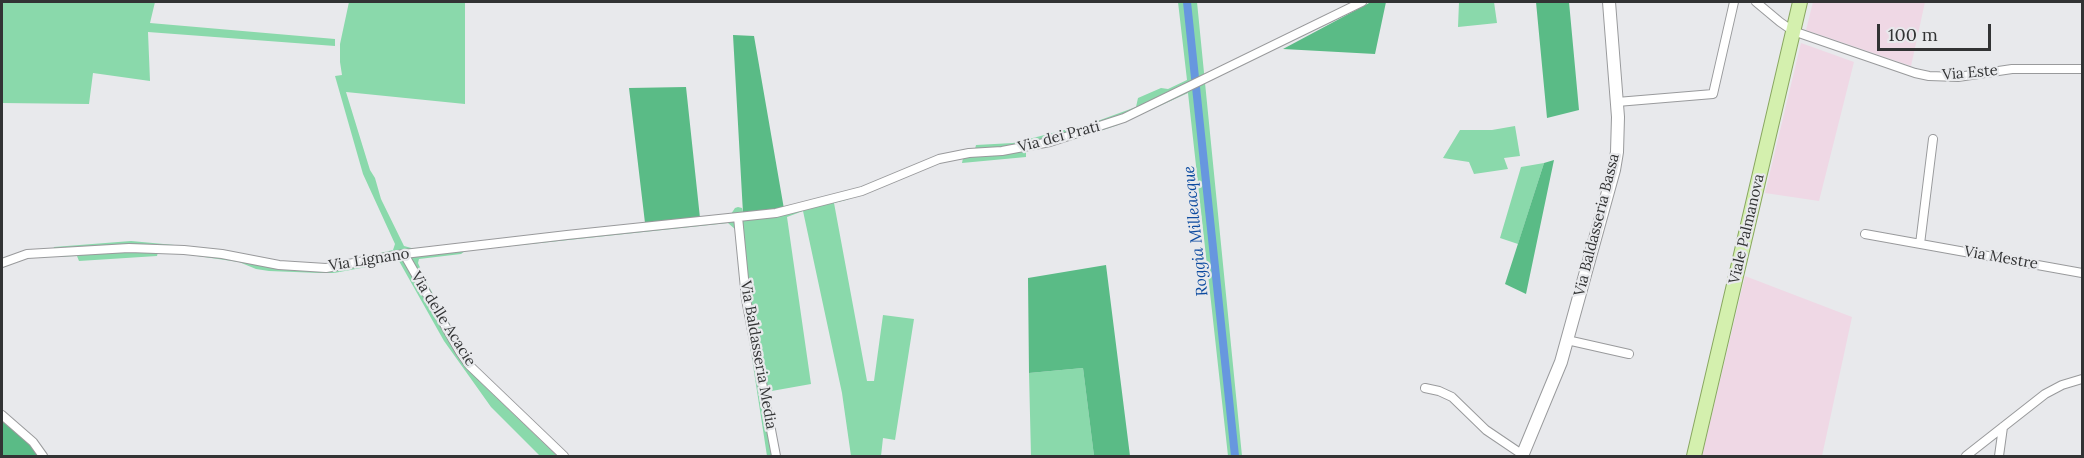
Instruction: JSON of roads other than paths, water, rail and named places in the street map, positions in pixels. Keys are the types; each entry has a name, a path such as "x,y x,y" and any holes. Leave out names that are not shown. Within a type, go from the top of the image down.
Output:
{"main road":[{"name":"Viale Palmanova","path":"1694,456 1800,2"}],"street":[{"name":"Via dei Prati","path":"738,217 776,213 862,191 939,159 1050,142 1124,118 1362,2"},
{"name":"Via Baldasseria Bassa","path":"1522,456 1567,340 1614,170 1618,135 1609,2"},
{"path":"1617,102 1713,94 1734,2"},
{"name":"Via Este","path":"1756,2 1793,31 1929,76 1958,77 2031,68 2082,69"},
{"path":"1920,244 1933,139"},
{"name":"Via Lignano","path":"2,263 27,254 129,248 183,250 222,254 279,265 326,268 404,254 738,217"},
{"name":"Via Baldasseria Media","path":"738,217 746,299 776,456"},
{"name":"Via Mestre","path":"1865,234 2082,273"},
{"name":"Via delle Acacie","path":"404,254 469,365 564,456"},
{"path":"1567,340 1629,354"},
{"path":"1966,456 2045,394 2062,385 2082,379"},
{"path":"1425,388 1439,391 1452,398 1486,430 1522,456"},
{"path":"2,415 33,442 44,456"},
{"path":"1999,456 2003,427"}],"waterway":[{"name":"Roggia Milleacque","path":"1187,2 1235,456"}]}
